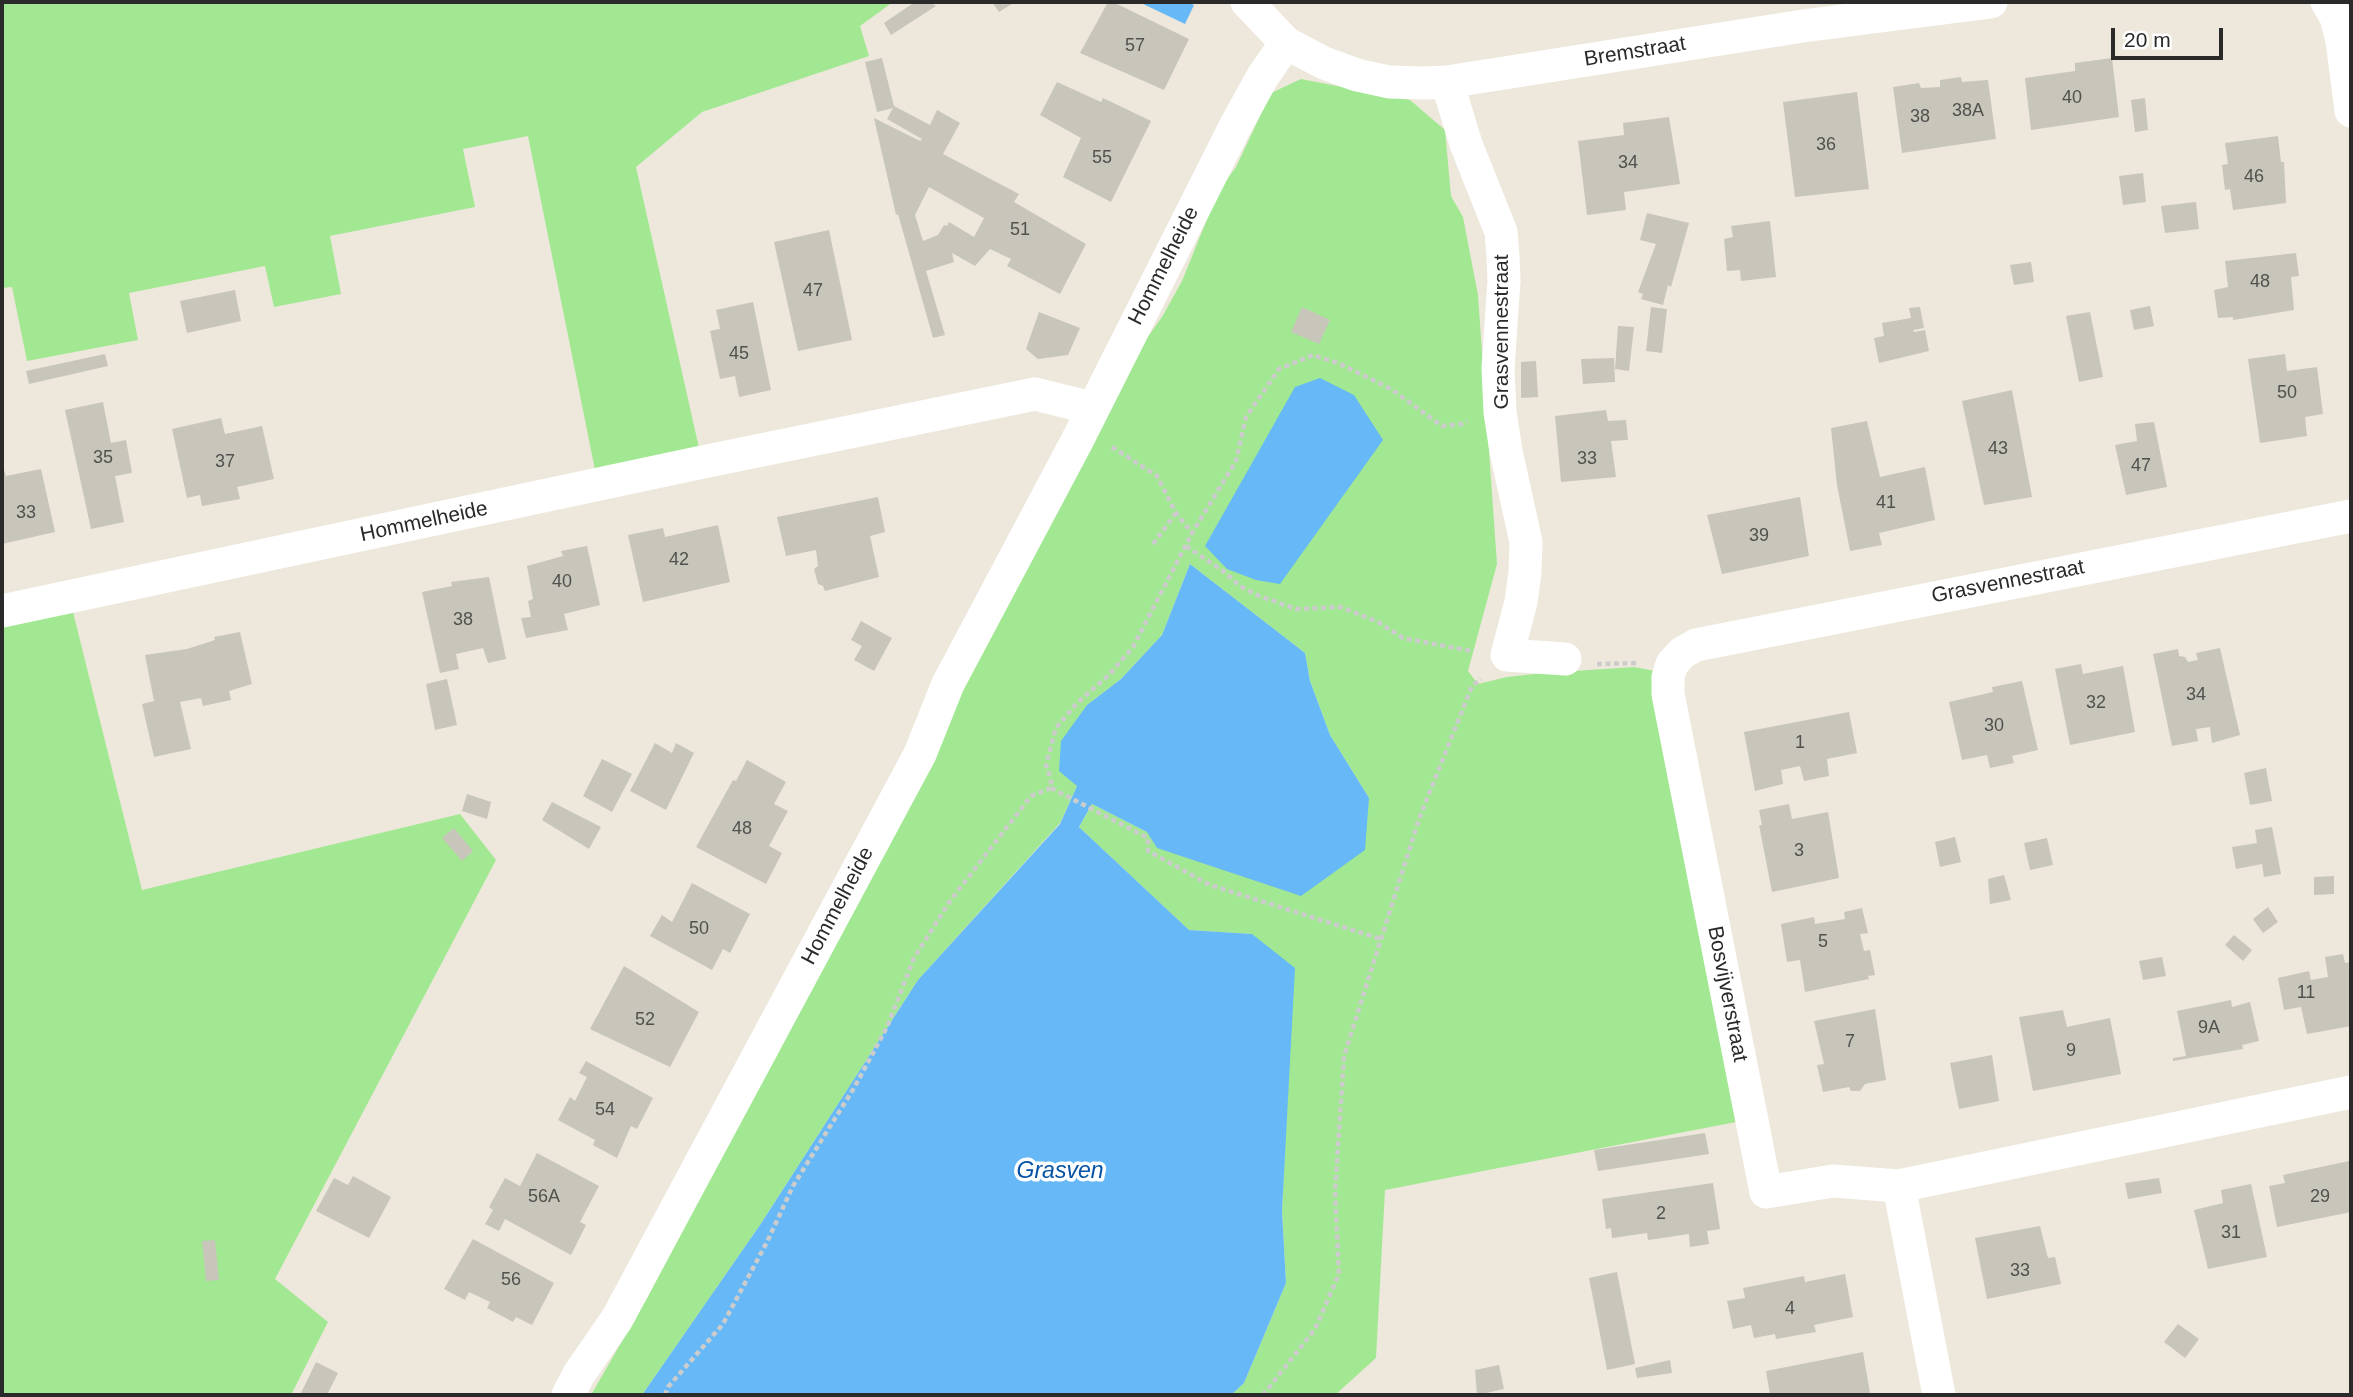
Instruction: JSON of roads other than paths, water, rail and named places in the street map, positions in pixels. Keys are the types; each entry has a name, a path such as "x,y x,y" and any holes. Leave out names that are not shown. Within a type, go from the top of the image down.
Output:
{"street":[{"path":"1247,2 1286,43"},
{"name":"Bremstraat","path":"1286,43 1325,63 1357,75 1389,82 1447,82 1803,26 1991,2"},
{"path":"2328,2 2336,17 2342,41 2351,111"},
{"name":"Hommelheide","path":"568,1395 579,1374 617,1319 920,754 948,684 1077,441 1237,123 1263,76 1286,43"},
{"name":"Grasvennestraat","path":"1447,82 1466,144 1501,232 1504,281 1498,368 1500,412 1526,542 1521,602 1507,654 1565,659"},
{"name":"Hommelheide","path":"2,611 685,465 1035,394 1092,408"},
{"name":"Grasvennestraat","path":"1672,664 1682,653 1696,645 2351,516"},
{"name":"Bosvijverstraat","path":"1672,664 1668,677 1668,694 1766,1192 1833,1181 1899,1186 2351,1092"},
{"path":"1899,1186 1939,1395"}],"water":[{"path":"1139,2 1187,2 1194,5 1185,24"},
{"path":"1320,378 1354,395 1383,440 1280,584 1256,580 1227,569 1205,546 1295,387"},
{"name":"Grasven","path":"1190,564 1305,653 1310,681 1330,735 1369,798 1365,850 1301,896 1157,848 1147,832 1092,804 1079,827 1189,930 1252,934 1295,968 1282,1211 1286,1283 1244,1383 1231,1395 642,1395 760,1225 918,980 1060,824 1077,786 1059,771 1061,741 1087,705 1121,679 1162,635"}]}
